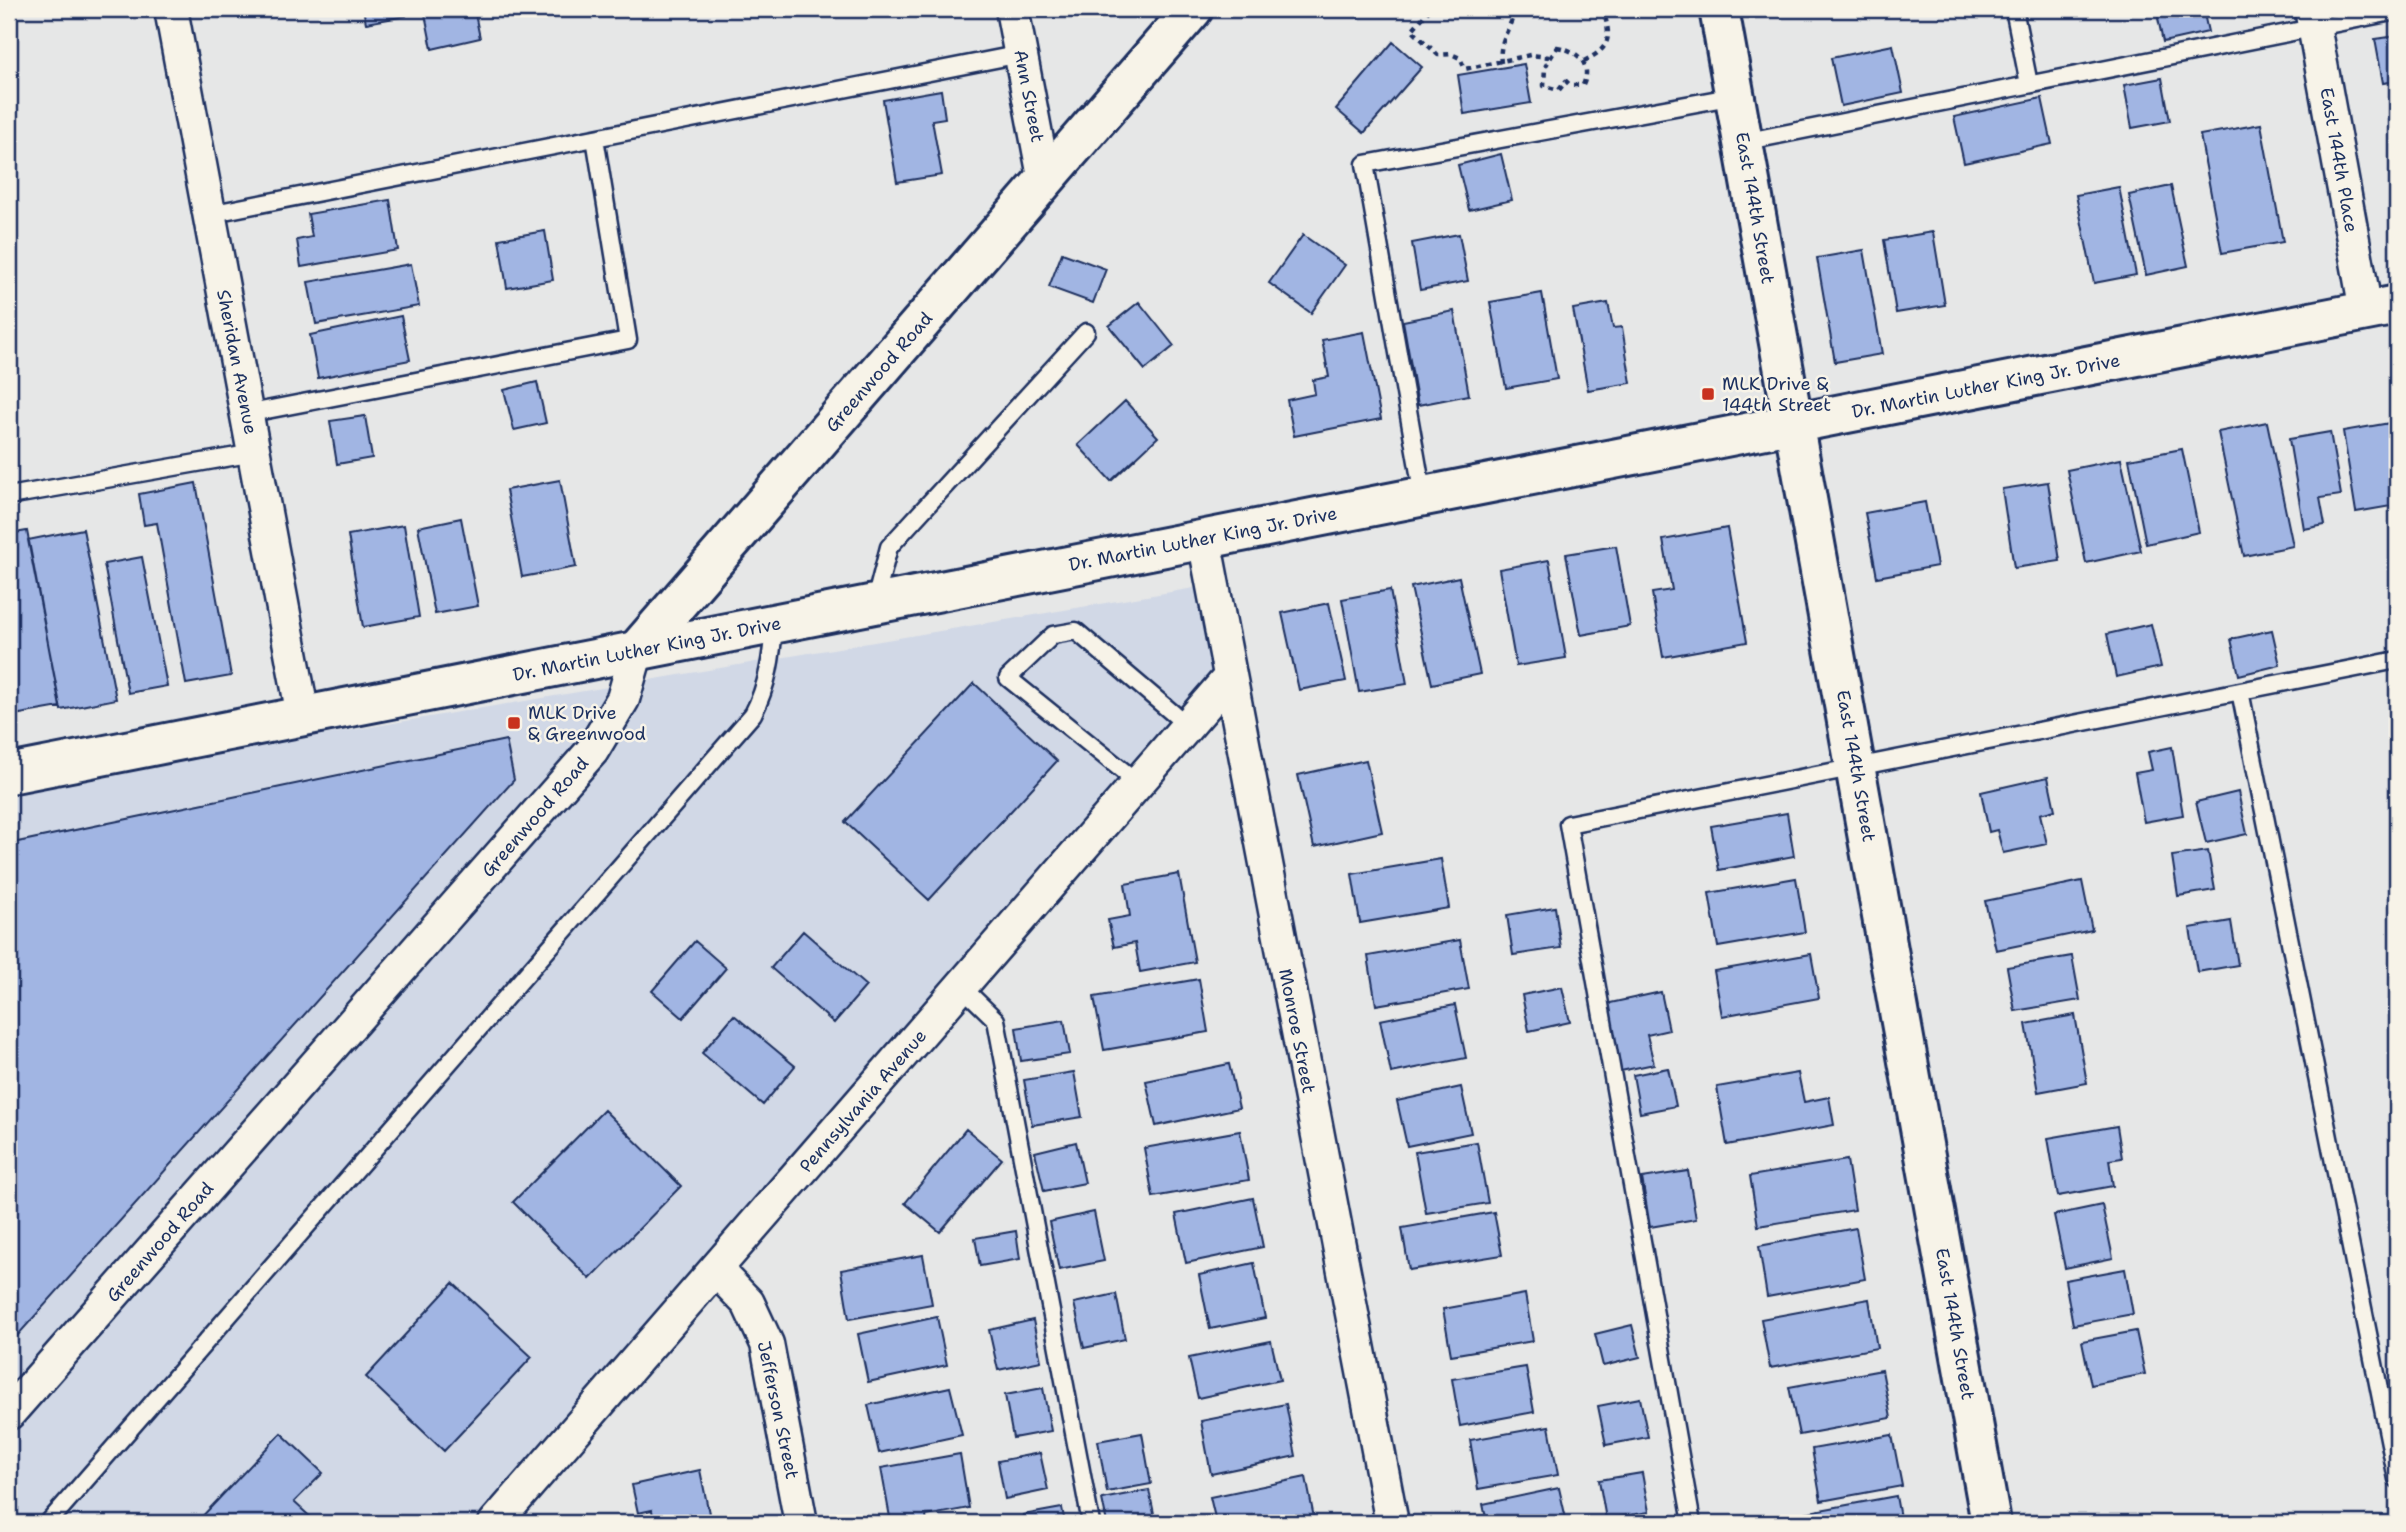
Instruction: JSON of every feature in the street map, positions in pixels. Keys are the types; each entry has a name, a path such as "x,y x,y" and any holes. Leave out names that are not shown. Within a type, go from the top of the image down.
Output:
{"street":[{"name":"Sheridan Avenue","path":"171,9 303,716"},
{"name":"Ann Street","path":"1012,9 1045,182"},
{"name":"Greenwood Road","path":"9,1413 592,751 623,699 637,650 1193,9"},
{"name":"East 144th Street","path":"1719,9 1991,1523"},
{"name":"East 144th Place","path":"2313,18 2382,308"},
{"name":"Dr. Martin Luther King Jr. Drive","path":"9,774 2382,308"},
{"name":"Monroe Street","path":"1205,539 1229,678 1392,1523"},
{"name":"Pennsylvania Avenue","path":"495,1523 1229,678"},
{"name":"Jefferson Street","path":"716,1270 748,1303 767,1344 801,1523"}],"lane":[{"path":"2014,9 2029,85"},
{"path":"1743,142 2029,85 2313,18 2397,11"},
{"path":"209,214 1021,54"},
{"path":"1423,496 1365,164 1735,96"},
{"path":"246,414 628,340 595,138"},
{"path":"874,604 889,547 1086,332"},
{"path":"9,496 254,453"},
{"path":"48,1523 753,714 764,692 772,654 774,623"},
{"path":"1138,783 1008,678 1053,635 1076,631 1188,726"},
{"path":"1692,1523 1568,824 2397,660"},
{"path":"2240,691 2397,1479"},
{"path":"962,987 996,1020 1091,1523"}],"path":[{"path":"1430,9 1412,30 1438,55 1451,54 1460,58 1465,69 1530,54 1549,57"},
{"path":"1501,62 1501,39 1513,19 1514,9"},
{"path":"1584,61 1604,48 1610,33 1602,9"},
{"path":"1557,47 1566,48 1584,61 1588,71 1583,85 1570,85 1566,81 1559,90 1550,90 1544,86 1543,76 1549,57 1557,47"}],"shaded area":[{"path":"1212,585 1229,678 496,1523 9,1523 9,788"}],"building":[{"path":"363,9 405,9 406,16 366,23"},
{"path":"424,9 474,9 480,38 432,49"},
{"path":"2156,9 2203,9 2208,32 2163,42"},
{"path":"2397,36 2397,81 2383,83 2375,39"},
{"path":"1393,42 1422,67 1364,133 1336,109"},
{"path":"1893,45 1903,93 1841,106 1831,58"},
{"path":"1524,64 1531,103 1464,114 1458,75"},
{"path":"2162,78 2170,121 2132,128 2124,85"},
{"path":"941,90 945,118 932,120 942,175 897,182 883,100"},
{"path":"2042,98 2052,144 1964,163 1954,117"},
{"path":"2261,124 2283,242 2222,253 2200,135"},
{"path":"1501,154 1512,200 1469,210 1458,165"},
{"path":"2171,186 2188,266 2146,275 2129,195"},
{"path":"2119,187 2136,275 2094,283 2076,195"},
{"path":"390,200 398,250 301,267 297,240 312,237 308,214"},
{"path":"545,231 553,280 507,288 499,239"},
{"path":"1933,232 1945,305 1896,313 1884,240"},
{"path":"1459,234 1468,281 1420,290 1412,243"},
{"path":"1303,235 1345,265 1311,313 1269,283"},
{"path":"1864,250 1882,354 1835,362 1817,258"},
{"path":"1062,253 1106,269 1093,303 1049,287"},
{"path":"411,264 419,306 316,324 308,282"},
{"path":"1542,293 1557,379 1506,388 1490,302"},
{"path":"1139,302 1174,346 1145,370 1109,326"},
{"path":"1608,303 1613,328 1622,327 1631,383 1588,390 1573,309"},
{"path":"1454,311 1469,395 1418,405 1403,321"},
{"path":"401,316 410,360 318,378 310,335"},
{"path":"1364,332 1381,419 1294,436 1287,400 1315,394 1313,380 1329,377 1322,340"},
{"path":"537,382 546,423 514,430 504,390"},
{"path":"1125,401 1158,437 1111,481 1078,445"},
{"path":"365,416 372,458 337,464 330,421"},
{"path":"2267,422 2293,546 2244,556 2218,432"},
{"path":"2390,423 2397,469 2397,505 2356,512 2343,431"},
{"path":"2330,432 2341,495 2320,498 2325,525 2304,529 2289,439"},
{"path":"2182,449 2199,532 2146,544 2129,459"},
{"path":"2121,459 2141,551 2086,563 2067,470"},
{"path":"560,480 576,567 522,577 506,490"},
{"path":"2048,482 2060,561 2014,568 2002,489"},
{"path":"196,483 231,676 186,684 157,523 144,525 139,494"},
{"path":"1925,502 1937,566 1877,577 1865,513"},
{"path":"461,518 478,606 435,614 418,527"},
{"path":"404,525 419,617 363,627 348,535"},
{"path":"1727,528 1747,642 1663,657 1652,593 1672,590 1663,540"},
{"path":"83,529 116,699 61,710 28,540"},
{"path":"27,531 60,707 14,715 9,689 9,534"},
{"path":"1616,546 1630,626 1581,635 1566,554"},
{"path":"142,557 167,686 128,693 104,564"},
{"path":"1549,560 1566,658 1516,666 1499,569"},
{"path":"1459,577 1480,674 1432,684 1411,587"},
{"path":"1390,590 1407,684 1359,692 1342,599"},
{"path":"1329,603 1346,681 1299,690 1282,613"},
{"path":"2151,624 2161,667 2116,677 2107,634"},
{"path":"2272,630 2280,665 2239,675 2231,639"},
{"path":"974,683 1057,761 929,900 845,822"},
{"path":"9,689 14,715 9,716"},
{"path":"506,740 514,780 9,1345 9,1141 12,1137 9,1134 9,847 13,843"},
{"path":"2172,747 2183,815 2144,822 2135,773 2152,770 2148,752"},
{"path":"1366,760 1382,832 1314,847 1298,775"},
{"path":"2048,777 2055,810 2040,814 2047,844 2003,853 1997,830 1989,832 1981,792"},
{"path":"2238,792 2247,834 2206,843 2196,802"},
{"path":"1787,813 1794,856 1719,870 1711,826"},
{"path":"2208,851 2215,890 2178,896 2172,856"},
{"path":"1441,859 1449,908 1360,923 1352,874"},
{"path":"1179,874 1195,962 1140,972 1135,943 1114,947 1108,920 1130,916 1125,884"},
{"path":"1796,878 1805,932 1718,947 1709,893"},
{"path":"2082,881 2092,930 1996,950 1985,901"},
{"path":"1555,907 1561,948 1513,955 1507,915"},
{"path":"2231,921 2238,965 2197,972 2190,928"},
{"path":"803,931 866,986 834,1023 771,968"},
{"path":"1460,940 1469,989 1376,1005 1368,956"},
{"path":"695,941 726,968 683,1018 652,991"},
{"path":"1811,954 1819,998 1722,1016 1714,971"},
{"path":"2072,956 2080,1000 2015,1011 2007,967"},
{"path":"1199,979 1208,1032 1104,1050 1094,997"},
{"path":"1562,987 1570,1022 1529,1031 1522,995"},
{"path":"1661,992 1669,1030 1647,1035 1654,1064 1616,1072 1601,1005"},
{"path":"1455,1005 1466,1058 1391,1073 1380,1020"},
{"path":"734,1015 795,1066 763,1105 702,1053"},
{"path":"2075,1015 2087,1083 2038,1092 2026,1024"},
{"path":"1064,1020 1070,1054 1021,1061 1016,1028"},
{"path":"1229,1064 1239,1108 1156,1126 1146,1081"},
{"path":"1668,1068 1676,1106 1640,1113 1633,1075"},
{"path":"1074,1072 1082,1117 1032,1125 1024,1080"},
{"path":"1798,1073 1804,1102 1829,1097 1834,1125 1727,1145 1717,1087"},
{"path":"1461,1087 1471,1133 1407,1146 1397,1101"},
{"path":"604,1110 681,1186 590,1279 513,1202"},
{"path":"2117,1126 2122,1158 2109,1160 2113,1186 2058,1196 2048,1138"},
{"path":"966,1129 1002,1159 940,1232 905,1203"},
{"path":"1240,1131 1249,1180 1153,1197 1144,1148"},
{"path":"1076,1142 1085,1183 1044,1191 1035,1152"},
{"path":"1477,1142 1488,1203 1426,1213 1415,1152"},
{"path":"1847,1160 1855,1210 1758,1226 1750,1176"},
{"path":"1688,1171 1696,1219 1650,1227 1642,1178"},
{"path":"1253,1198 1263,1247 1186,1263 1176,1214"},
{"path":"2102,1205 2113,1258 2065,1268 2054,1215"},
{"path":"1094,1212 1104,1261 1059,1270 1049,1222"},
{"path":"1494,1212 1502,1255 1409,1270 1402,1228"},
{"path":"1856,1228 1865,1279 1767,1297 1759,1246"},
{"path":"1016,1231 1020,1259 980,1266 975,1238"},
{"path":"923,1255 932,1304 849,1319 841,1270"},
{"path":"1254,1263 1265,1318 1210,1329 1199,1275"},
{"path":"2125,1269 2133,1314 2073,1325 2065,1280"},
{"path":"453,1283 532,1357 444,1451 366,1377"},
{"path":"1116,1294 1125,1339 1084,1348 1074,1303"},
{"path":"1525,1294 1533,1341 1451,1355 1443,1309"},
{"path":"1869,1299 1877,1348 1770,1368 1761,1319"},
{"path":"937,1317 947,1365 868,1382 858,1334"},
{"path":"1033,1320 1041,1361 998,1370 989,1330"},
{"path":"1632,1325 1640,1357 1603,1366 1595,1334"},
{"path":"2136,1331 2145,1374 2091,1385 2082,1341"},
{"path":"1271,1341 1280,1380 1198,1398 1189,1358"},
{"path":"1526,1367 1534,1412 1460,1426 1452,1379"},
{"path":"1882,1370 1891,1418 1799,1435 1789,1387"},
{"path":"950,1387 962,1435 879,1453 868,1405"},
{"path":"1043,1388 1051,1431 1013,1438 1005,1395"},
{"path":"1640,1398 1648,1437 1606,1445 1598,1406"},
{"path":"1286,1404 1296,1456 1211,1474 1201,1421"},
{"path":"1549,1426 1558,1475 1478,1489 1470,1440"},
{"path":"281,1433 323,1473 294,1502 317,1523 196,1523"},
{"path":"1142,1433 1151,1484 1107,1492 1098,1441"},
{"path":"1892,1435 1902,1486 1821,1501 1812,1449"},
{"path":"1040,1453 1048,1490 1005,1499 998,1461"},
{"path":"960,1454 969,1508 926,1516 927,1523 891,1523 881,1468"},
{"path":"700,1470 711,1523 654,1523 652,1510 638,1513 632,1485"},
{"path":"1642,1473 1649,1512 1606,1519 1599,1480"},
{"path":"1306,1477 1315,1523 1201,1521 1215,1518 1210,1497"},
{"path":"1559,1488 1567,1523 1487,1523 1483,1504"},
{"path":"1149,1490 1156,1523 1107,1523 1102,1499"},
{"path":"1896,1496 1901,1523 1783,1523 1782,1517"},
{"path":"1062,1508 1065,1523 1024,1523 1023,1515"}],"place":[{"name":"MLK Drive & 144th Street","path":"1708,394"},
{"name":"MLK Drive & Greenwood","path":"514,723"}]}
